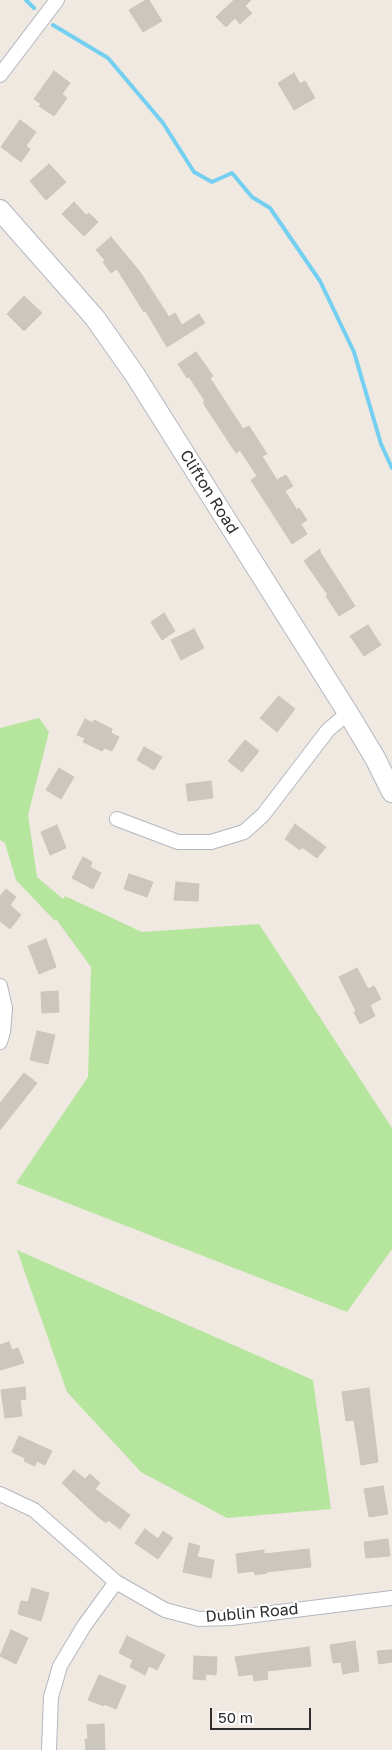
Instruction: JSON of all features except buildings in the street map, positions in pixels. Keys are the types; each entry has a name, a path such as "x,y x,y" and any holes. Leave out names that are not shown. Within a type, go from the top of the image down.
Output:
{"main road":[{"name":"Clifton Road","path":"0,210 84,306 130,368 348,713 375,758 392,792"}],"street":[{"path":"0,74 57,0"},
{"path":"117,819 178,842 211,842 244,832 263,815 328,730 348,713"},
{"path":"0,986 5,1014 0,1042"},
{"name":"Dublin Road","path":"0,1494 34,1510 116,1582 165,1610 199,1619 231,1618 392,1598"},
{"path":"49,1750 51,1698 60,1666 84,1626 116,1582"}],"green space":[{"path":"39,718 49,732 28,815 37,877 63,899 65,896 142,932 259,924 392,1128 392,1249 347,1312 16,1183 88,1077 91,967 56,919 55,921 16,880 5,843 0,840 0,728"},
{"path":"17,1250 313,1380 331,1509 227,1518 141,1472 67,1392"}],"waterway":[{"path":"26,0 34,8"},
{"path":"53,25 108,58 163,123 194,172 212,182 232,173 252,197 270,208 320,281 354,352 381,444 392,468"}]}
